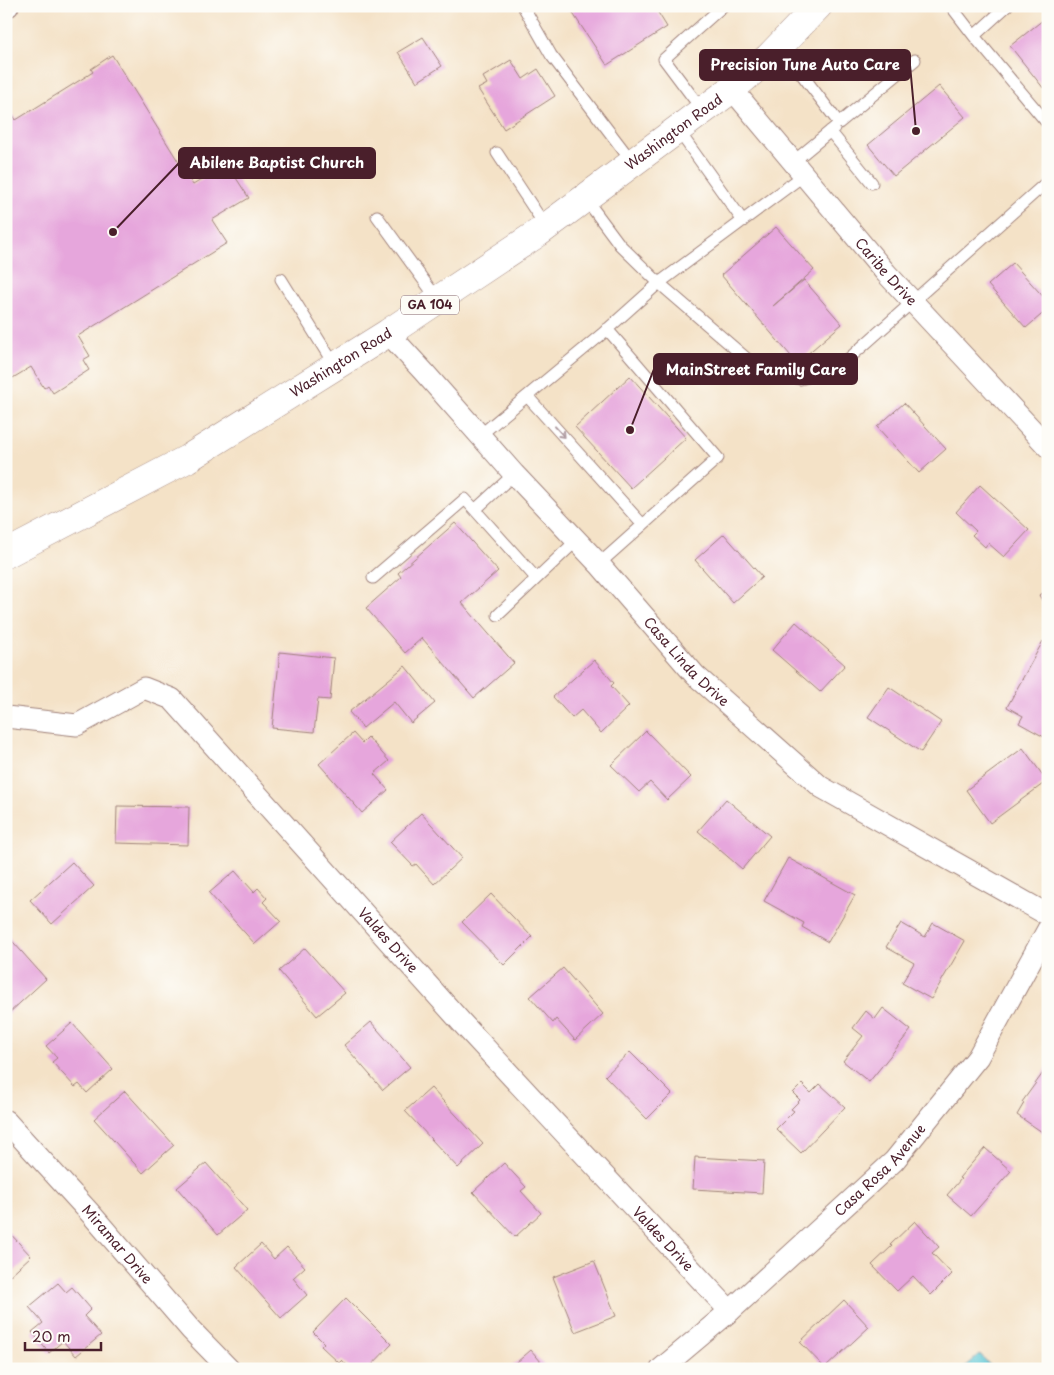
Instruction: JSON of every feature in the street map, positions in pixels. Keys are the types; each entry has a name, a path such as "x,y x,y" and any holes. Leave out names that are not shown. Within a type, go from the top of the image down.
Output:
{"main road":[{"name":"Washington Road","path":"6,554 187,459 438,300 546,227 732,89 780,46 818,6"}],"street":[{"name":"Caribe Drive","path":"732,89 886,273 1048,447"},
{"name":"Casa Linda Drive","path":"388,333 479,436 599,564 695,675 821,787 1048,915"},
{"name":"Valdes Drive","path":"6,717 77,725 144,688 172,698 462,1023 730,1311"},
{"name":"Casa Rosa Avenue","path":"661,1369 730,1311 894,1161 978,1057 1048,929"},
{"name":"Miramar Drive","path":"6,1120 191,1330 229,1369"}],"lane":[{"path":"523,6 551,55 633,163"},
{"path":"703,111 664,59 724,6"},
{"path":"952,6 974,36 1048,124"},
{"path":"974,36 1007,6"},
{"path":"780,46 840,123"},
{"path":"479,436 659,283 743,221 799,168 830,131 914,60"},
{"path":"678,130 743,221"},
{"path":"830,131 872,183"},
{"path":"497,153 546,227"},
{"path":"585,198 620,246 659,283 754,365 800,379 836,370 1048,181"},
{"path":"377,216 438,300"},
{"path":"281,279 335,366"},
{"path":"599,564 718,458 606,329"},
{"path":"527,396 642,524"},
{"path":"475,510 514,474"},
{"path":"373,578 465,499 536,578"},
{"path":"498,615 576,540"}],"water":[{"path":"980,1354 993,1369 963,1369"}],"building":[{"path":"568,6 654,6 667,27 607,65"},
{"path":"1048,16 1048,94 1010,46"},
{"path":"423,37 442,66 417,82 398,52"},
{"path":"112,55 193,185 227,164 249,198 212,220 227,243 78,336 90,356 83,360 89,370 53,393 48,385 44,388 31,367 6,382 6,120 13,115 16,120 93,72 91,69"},
{"path":"511,60 523,79 538,69 555,96 504,129 478,89 487,84 483,77"},
{"path":"939,86 965,117 894,176 868,145"},
{"path":"776,227 814,270 773,306 804,280 842,324 797,363 721,275"},
{"path":"1013,263 1048,302 1048,309 1026,328 988,285"},
{"path":"630,376 686,438 631,488 575,427"},
{"path":"904,403 946,449 919,473 877,427"},
{"path":"980,485 1029,530 1004,557 988,543 985,547 972,535 976,531 956,512"},
{"path":"455,523 498,571 462,603 514,663 474,698 422,638 405,653 366,608 401,577 398,573"},
{"path":"724,534 762,577 733,603 695,560"},
{"path":"1048,590 1048,611 1039,595"},
{"path":"796,622 845,665 820,692 772,650"},
{"path":"1043,641 1048,644 1048,735 1046,738 1019,723 1023,716 1007,707"},
{"path":"280,652 334,658 330,700 318,699 314,732 272,728"},
{"path":"594,660 614,683 611,686 629,706 601,733 581,710 572,718 553,697"},
{"path":"405,666 435,703 411,723 394,702 363,728 349,712"},
{"path":"889,687 941,722 921,752 868,717"},
{"path":"646,731 691,777 667,800 650,782 639,792 611,765"},
{"path":"353,733 362,743 368,737 389,761 374,774 388,790 362,813 319,764"},
{"path":"1023,748 1047,781 990,823 966,790"},
{"path":"726,799 770,836 742,869 698,831"},
{"path":"117,806 189,807 188,845 116,843"},
{"path":"421,813 462,858 434,884 416,864 413,866 390,842"},
{"path":"788,858 855,895 828,942 802,927 804,923 764,901"},
{"path":"72,862 94,886 52,924 30,900"},
{"path":"235,871 254,892 258,888 267,898 263,902 281,921 255,944 209,893"},
{"path":"491,894 532,937 504,965 462,922"},
{"path":"901,923 925,937 933,923 965,941 931,999 902,983 914,963 886,947"},
{"path":"6,934 46,979 8,1014 6,1012"},
{"path":"305,948 345,993 317,1016 279,971"},
{"path":"563,968 603,1014 575,1040 556,1019 553,1023 530,997"},
{"path":"883,1008 911,1030 869,1082 843,1061 863,1036 853,1028 866,1011 875,1019"},
{"path":"371,1022 410,1067 383,1090 344,1045"},
{"path":"72,1023 113,1069 87,1093 79,1084 75,1087 52,1062 57,1058 46,1046"},
{"path":"630,1052 672,1094 647,1119 605,1076"},
{"path":"1048,1066 1048,1129 1045,1134 1017,1115 1024,1103 1022,1102"},
{"path":"802,1084 811,1093 820,1084 845,1107 801,1153 776,1129 794,1111 791,1109 800,1100 793,1093"},
{"path":"431,1088 483,1144 458,1168 405,1111"},
{"path":"125,1091 174,1145 143,1173 94,1119"},
{"path":"985,1148 1011,1171 971,1216 947,1195"},
{"path":"695,1157 764,1161 762,1193 693,1189"},
{"path":"206,1163 247,1210 218,1235 177,1188"},
{"path":"504,1163 526,1187 521,1191 541,1213 515,1237 473,1192"},
{"path":"915,1221 939,1247 932,1253 952,1274 931,1295 913,1276 897,1291 872,1265"},
{"path":"6,1229 31,1256 6,1279"},
{"path":"261,1244 274,1259 287,1247 305,1267 293,1278 307,1295 281,1318 236,1267"},
{"path":"594,1261 616,1316 575,1332 553,1277"},
{"path":"58,1283 66,1292 72,1287 91,1309 84,1316 101,1335 76,1356 63,1341 49,1353 32,1332 43,1323 29,1307"},
{"path":"346,1298 392,1344 368,1369 350,1369 342,1360 339,1363 321,1346 324,1343 313,1332"},
{"path":"844,1300 869,1327 825,1368 800,1342"},
{"path":"531,1350 547,1369 509,1369"}],"place":[{"name":"Precision Tune Auto Care","path":"916,131"},
{"name":"Abilene Baptist Church","path":"113,232"},
{"name":"MainStreet Family Care","path":"630,430"}]}
